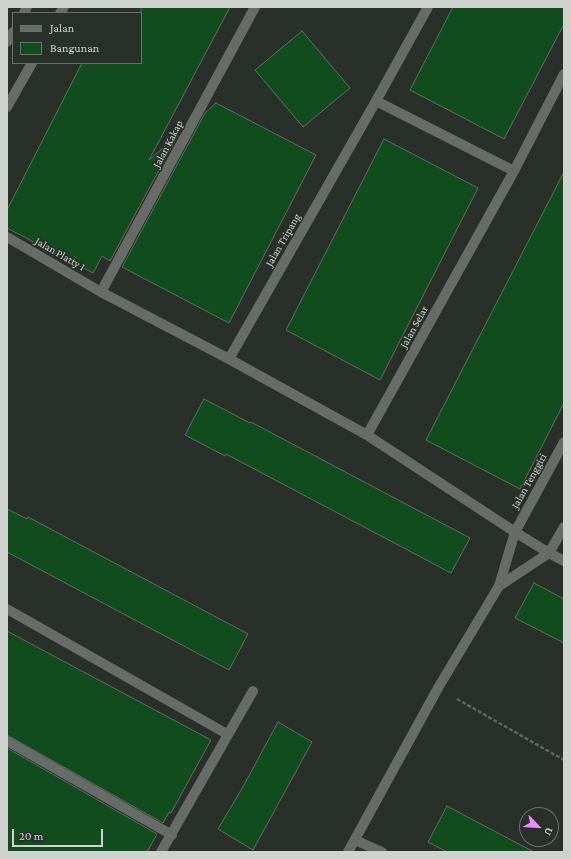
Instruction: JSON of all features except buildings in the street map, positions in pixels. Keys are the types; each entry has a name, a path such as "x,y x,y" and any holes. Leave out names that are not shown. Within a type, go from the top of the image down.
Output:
{"street":[{"name":"Jalan Kakap","path":"101,292 255,7"},
{"name":"Jalan Tripang","path":"229,359 428,7"},
{"path":"7,107 31,64"},
{"name":"Jalan Selar","path":"367,435 514,171 564,74"},
{"path":"376,101 514,171"},
{"name":"Jalan Platty I","path":"7,237 101,292"},
{"path":"101,292 229,359 367,435 515,532 549,553 564,560"},
{"name":"Jalan Tenggiri","path":"499,586 515,532 564,442"},
{"path":"348,852 438,688 499,586 549,553 564,526"},
{"path":"7,609 228,734"},
{"path":"161,852 172,835 252,691"},
{"path":"7,740 172,835"},
{"path":"355,840 382,852"}],"path":[{"path":"438,688 564,760"}]}
